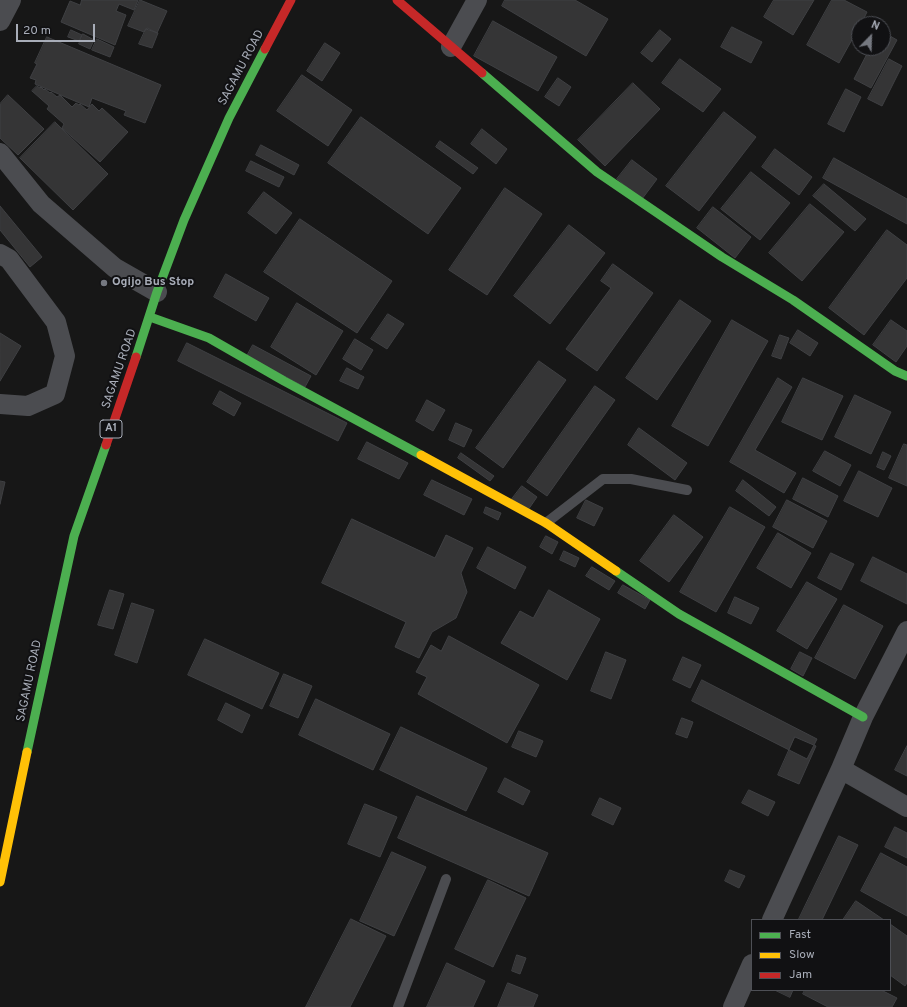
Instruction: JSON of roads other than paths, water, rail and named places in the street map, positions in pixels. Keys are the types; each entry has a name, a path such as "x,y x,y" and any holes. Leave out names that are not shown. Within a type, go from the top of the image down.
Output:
{"main road":[{"name":"SAGAMU ROAD","path":"0,882 48,649 74,536 157,292 184,220 229,118 291,0"},
{"path":"397,0 597,172 722,257 793,300 895,371 907,376"},
{"path":"150,316 209,338 352,418 546,523 679,614 863,717"}],"street":[{"path":"0,21 11,0"},
{"path":"451,47 477,0"},
{"path":"0,153 41,204 115,268 157,292"},
{"path":"0,254 9,259 56,322 65,356 55,394 28,406 0,404"},
{"path":"772,919 863,717 907,631"},
{"path":"841,769 907,807"},
{"path":"733,1007 751,966"}],"lane":[{"path":"546,523 603,478 631,479 687,490"},
{"path":"398,1007 446,879"}],"place":[{"name":"Ogijo Bus Stop","path":"104,283"}]}
